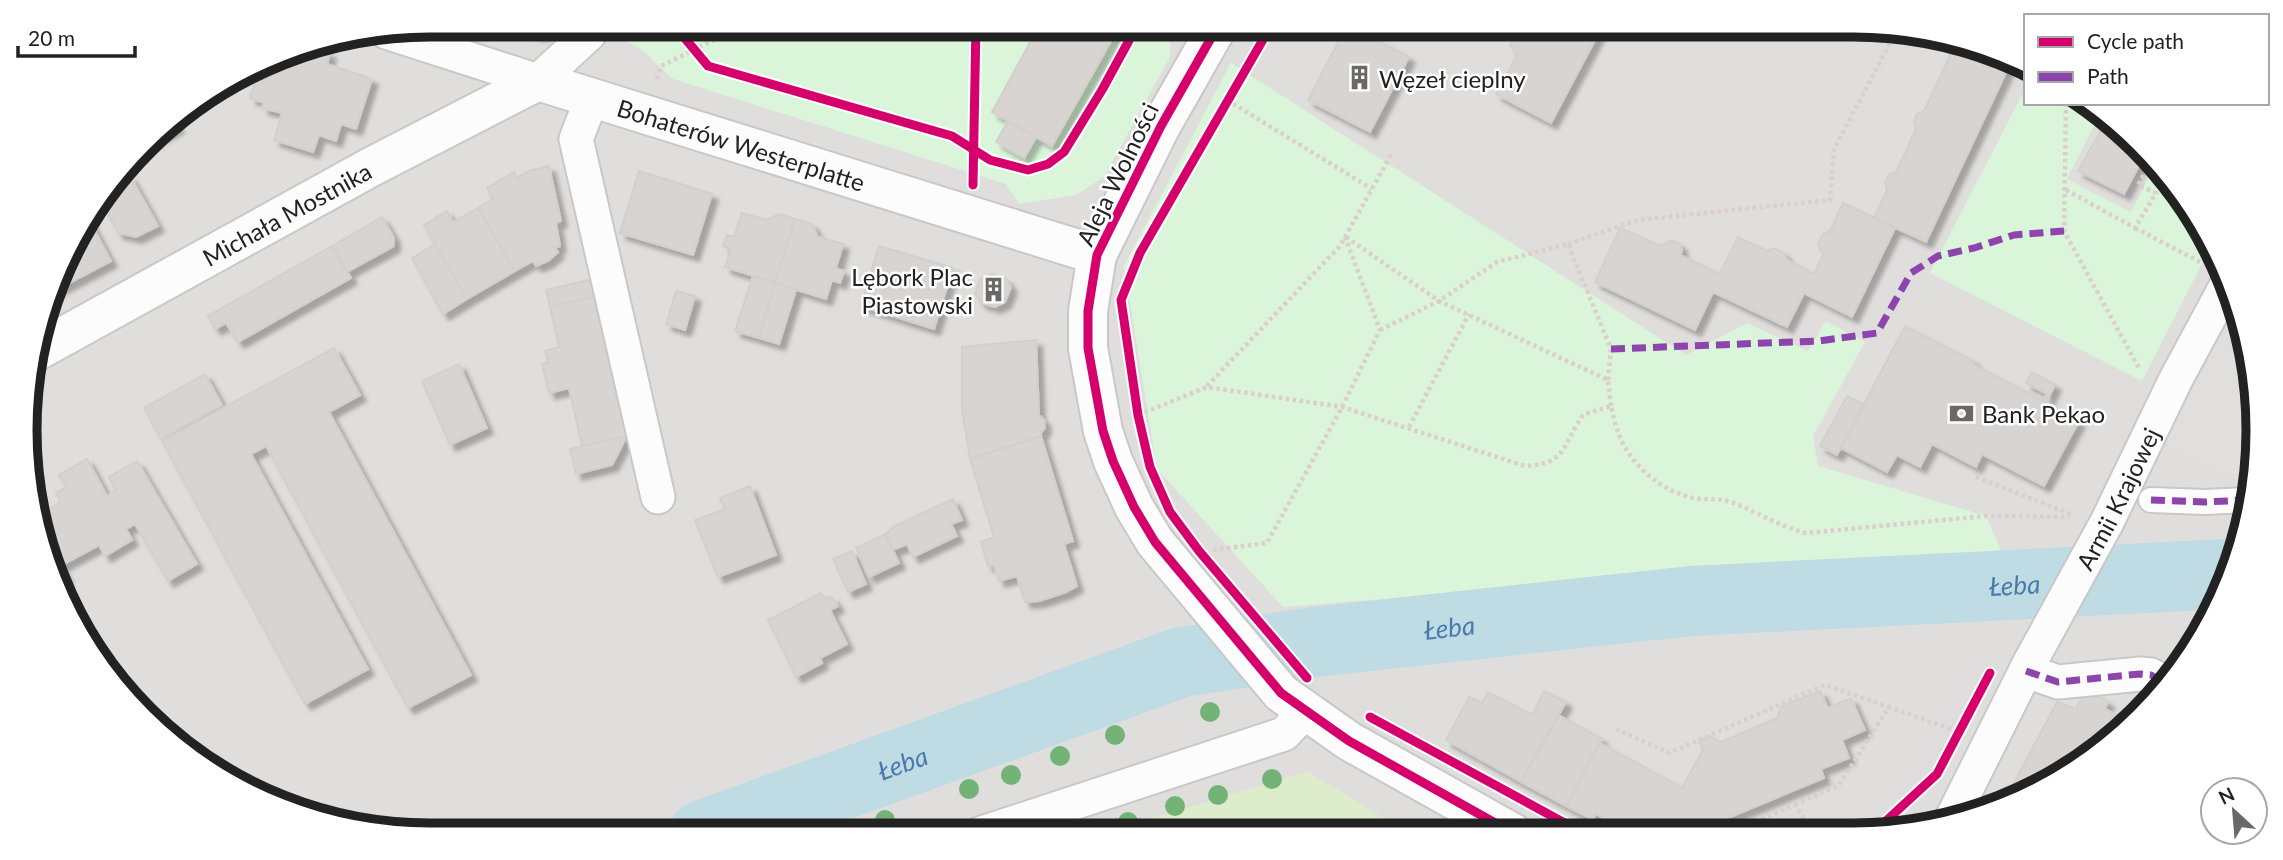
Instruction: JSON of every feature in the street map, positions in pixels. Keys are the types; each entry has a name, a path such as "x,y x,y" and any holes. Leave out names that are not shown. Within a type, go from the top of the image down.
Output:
{"street":[{"path":"538,81 586,37"},
{"name":"Aleja Wolności","path":"1212,37 1161,126 1097,255 1088,311 1088,348 1103,430 1113,460 1133,508 1176,569 1293,702 1349,741 1495,823"},
{"name":"Bohaterów Westerplatte","path":"405,38 1097,255"},
{"name":"Michała Mostnika","path":"46,346 359,173 538,81"},
{"path":"592,97 576,139 658,497"},
{"name":"Armii Krajowej","path":"1956,810 2027,668 2107,522 2176,379 2215,279"},
{"path":"2151,500 2240,500"},
{"path":"2027,668 2058,682 2140,674 2157,679"},
{"path":"1013,823 1284,734 1293,702"}],"path":[{"path":"656,83 661,66 720,37"},
{"path":"973,185 978,153 975,37"},
{"path":"1213,550 1268,543 1342,407 1380,330 1439,301 1497,262 1568,244 1638,220 1830,200 1834,149 1891,39"},
{"path":"686,41 700,58"},
{"path":"1227,100 1372,189"},
{"path":"2066,105 2064,231 2145,379"},
{"path":"963,144 978,153"},
{"path":"1138,415 1206,387 1340,246 1392,153"},
{"path":"2135,228 2156,193 2138,185 2147,169"},
{"path":"2066,190 2214,276"},
{"path":"1345,237 1439,301 1608,380"},
{"path":"1345,237 1380,330"},
{"path":"1568,244 1611,349 1608,380 1618,433 1625,447 1645,472 1658,483 1689,497 1725,500 1806,533 1986,516 2078,517 1976,477"},
{"path":"1409,427 1469,314"},
{"path":"1206,387 1342,407 1525,466 1542,465 1555,460 1584,414 1611,406"},
{"path":"1616,729 1669,753 1825,685 1960,732"},
{"path":"1751,823 1839,785 1889,706"},
{"path":"1795,805 1807,823"}],"shaded area":[{"path":"430,37 1853,37 1904,40 1955,50 2024,76 2024,105 2074,105 2112,134 2149,171 2194,233 2225,304 2239,353 2243,379 2245,456 2233,532 2206,604 2194,627 2165,669 2112,726 2050,771 2003,793 1955,810 1904,820 1853,823 1391,823 1308,772 1139,823 430,823 353,816 280,793 233,771 191,742 152,708 118,669 89,627 67,580 44,507 37,430 44,353 67,280 89,233 134,171 171,134 212,103 256,77 328,50 379,40"},
{"path":"2216,343 2239,356 2246,430 2243,483 2163,442"}],"green space":[{"path":"619,37 1171,37 1170,57 1104,177 1076,195 1019,204 1006,184 673,79 642,50"},
{"path":"1231,63 1686,355 1747,323 1808,351 1826,321 1865,342 1813,436 1818,466 1986,516 2006,562 1773,568 1283,607 1157,469 1124,266"},
{"path":"2024,91 2024,105 2074,105 2096,121 2067,179 2131,212 2151,173 2180,212 2206,256 2142,381 1930,273"},
{"path":"1308,772 1391,823 1139,823"}],"building":[{"path":"1033,37 1112,39 1052,146 992,112"},
{"name":"Węzeł cieplny","path":"1341,37 1370,37 1409,57 1370,132 1308,100"},
{"path":"1514,37 1597,37 1551,123 1496,94 1517,55 1510,45"},
{"path":"1947,49 2008,69 1926,242 1874,218 1887,190 1885,183 1889,174 1896,172 1916,129 1914,122 1917,114 1924,111 1950,56"},
{"path":"324,51 330,53 327,64 372,79 356,129 341,124 336,141 319,135 313,152 274,140 282,113 262,108 264,103 250,98 257,77"},
{"path":"1008,121 1036,137 1024,158 996,142"},
{"path":"2103,127 2141,162 2124,194 2078,171"},
{"path":"549,166 561,221 556,223 560,246 555,248 558,252 548,261 536,266 533,261 515,271 478,208 493,199 487,188 514,172 517,178 529,171"},
{"path":"639,171 712,194 693,255 620,233"},
{"path":"130,176 158,226 136,237 118,233 105,209"},
{"path":"1843,203 1895,228 1852,317 1804,293 1787,327 1713,292 1695,330 1595,282 1620,228 1661,246 1671,240 1680,244 1680,255 1720,274 1738,237 1767,251 1774,248 1784,253 1787,260 1814,274 1824,253 1818,244 1823,234 1830,231"},
{"path":"478,208 515,271 467,299 424,225 447,211 453,222"},
{"path":"742,213 767,220 779,214 795,219 775,283 725,267 731,249 723,246 727,235 734,237"},
{"path":"382,217 394,238 394,246 347,272 332,246"},
{"path":"795,219 812,224 818,237 843,244 836,268 844,271 840,283 832,280 826,299 775,283"},
{"path":"93,227 111,261 65,285"},
{"path":"435,244 467,299 443,314 412,258"},
{"path":"332,246 351,278 238,342 226,323 215,329 208,316"},
{"path":"879,246 953,268 934,329 861,306"},
{"name":"Lębork Plac Piastowski","path":"992,274 1006,279 1011,287 1005,302 995,307 981,303 975,293 980,279"},
{"path":"753,276 775,283 759,338 735,331"},
{"path":"593,279 597,296 550,307 546,290"},
{"path":"775,283 796,290 779,344 759,338"},
{"path":"676,291 695,296 685,330 666,324"},
{"path":"597,296 627,436 582,446 569,388 549,393 542,364 548,362 545,351 559,347 550,307"},
{"name":"Bank Pekao","path":"1905,326 1974,361 1973,364 2043,401 2047,394 2026,383 2032,372 2055,385 2046,403 2079,421 2044,486 1982,454 1976,467 1932,444 1920,467 1897,455 1887,472 1841,448"},
{"path":"1036,340 1039,415 1044,420 1045,428 1041,436 970,459 962,410 962,347"},
{"path":"334,348 360,395 329,412 471,675 408,708 266,446 251,454 368,669 305,704 162,441"},
{"path":"459,364 487,428 450,445 422,381"},
{"path":"205,374 222,405 161,439 144,408"},
{"path":"1847,396 1864,405 1837,455 1820,446"},
{"path":"627,436 612,465 576,474 570,449"},
{"path":"1041,436 1073,541 1064,544 1077,586 1039,601 1025,602 1017,576 999,581 994,565 988,566 981,542 994,537 970,459"},
{"path":"87,459 107,496 116,490 109,477 137,461 197,564 168,581 135,524 126,529 132,540 105,556 99,545 61,565 45,511 61,502 56,493 66,488 59,475"},
{"path":"750,486 776,555 718,577 695,520 725,509 720,498"},
{"path":"953,499 962,520 951,524 957,536 913,557 907,544 893,550 885,534 896,525"},
{"path":"885,534 899,563 869,577 856,548"},
{"path":"852,551 866,584 848,592 833,559"},
{"path":"821,593 825,600 832,597 838,606 830,610 847,644 820,658 822,663 796,677 768,620"},
{"path":"2086,689 2108,702 2105,709 2115,714 2118,720 2050,771 2010,790 2057,702 2076,709"},
{"path":"1544,691 1566,702 1521,782 1446,740 1469,697 1482,703 1488,692 1532,715"},
{"path":"1820,691 1828,708 1851,698 1865,730 1842,740 1849,758 1821,769 1824,778 1723,820 1722,823 1613,823 1596,814 1593,820 1566,806 1600,743 1682,788 1703,750 1699,741 1710,736 1721,742 1777,718 1782,706"},
{"path":"1558,715 1602,739 1566,806 1521,782"}],"waterway":[{"name":"Łeba","path":"736,823 1182,662 1314,642 1691,601 2218,574"}],"marked path":[{"path":"1611,349 1819,341 1877,333 1911,273 1938,256 2014,235 2064,231"},
{"path":"2151,500 2240,500"},
{"path":"2026,671 2058,682 2140,674 2157,678"}],"cycle path":[{"path":"684,37 708,66 952,136 990,160 1028,170 1048,164 1064,152 1131,37"},
{"path":"973,185 976,37"},
{"path":"1212,37 1161,126 1097,255 1088,311 1088,348 1103,431 1113,461 1134,507 1155,542 1281,693 1349,741 1495,823"},
{"path":"1265,37 1140,253 1121,300 1138,415 1150,467 1170,512 1199,551 1307,678"},
{"path":"1885,821 1937,774 1990,673"},
{"path":"1370,717 1565,823"}],"place":[{"name":"Węzeł cieplny","path":"1359,78"},
{"name":"Lębork Plac Piastowski","path":"993,290"},
{"name":"Bank Pekao","path":"1962,413"}]}
